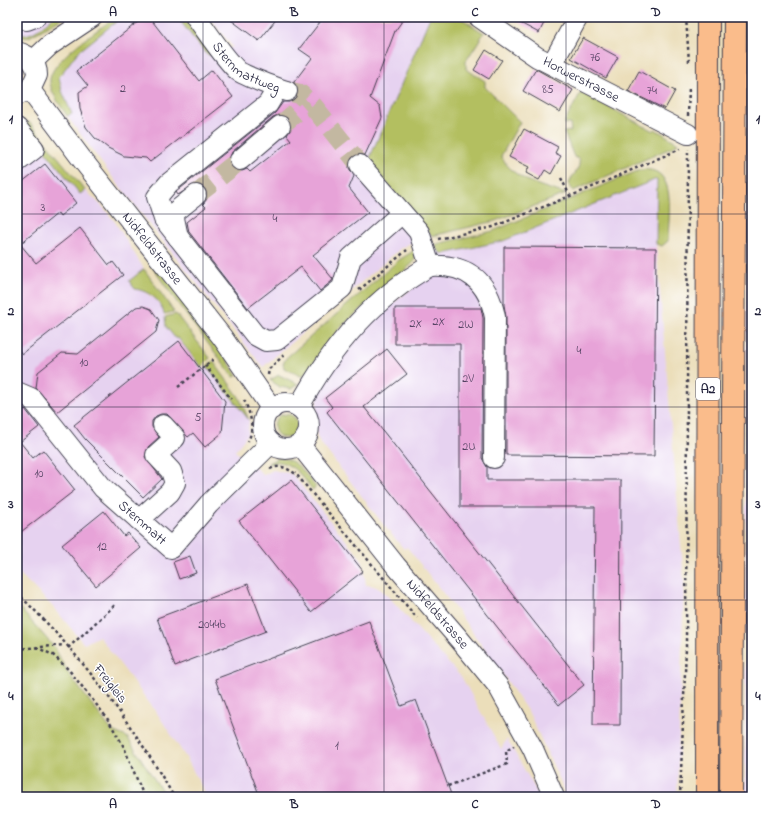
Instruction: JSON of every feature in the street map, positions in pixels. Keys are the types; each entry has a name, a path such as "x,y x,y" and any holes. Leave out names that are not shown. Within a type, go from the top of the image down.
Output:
{"highway":[{"name":"A2","path":"707,797 708,17"},
{"name":"A2","path":"731,797 735,17"}],"street":[{"path":"20,17 27,20 35,17"},
{"path":"24,92 37,75 25,56 50,45 92,17"},
{"name":"Sternmattweg","path":"178,237 164,219 157,197 169,183 268,104 282,90 266,82 239,72 196,17"},
{"name":"Horwerstrasse","path":"479,17 514,42 552,64 688,134"},
{"path":"552,64 578,17"},
{"name":"Nidfeldstrasse","path":"24,92 84,162 222,337 272,409"},
{"path":"240,160 280,126"},
{"path":"17,128 34,149 17,162"},
{"path":"360,165 419,232 424,243 430,266"},
{"path":"196,195 175,212 174,218 178,237 255,335 266,341 277,340 342,288 351,258 402,214"},
{"path":"299,407 318,372 346,335 409,278 430,266 443,265 466,271 486,290 495,317 494,458"},
{"name":"Sternmatt","path":"17,392 32,398 103,488 170,548 271,443"},
{"path":"285,404 299,407 304,412 309,423 307,435 300,445 288,449 276,447 271,443 264,432 263,426 267,413 272,409 285,404"},
{"path":"139,520 170,492 175,483 171,471 156,455 175,438 163,425"},
{"name":"Nidfeldstrasse","path":"300,445 396,566 498,686 533,749 554,797"}],"path":[{"path":"686,17 689,66"},
{"path":"680,797 686,640 689,81"},
{"path":"561,178 570,196"},
{"path":"210,352 219,364"},
{"path":"178,387 215,358"},
{"path":"205,365 231,399"},
{"path":"241,395 251,422 250,436 243,450 268,470 276,466 283,466 296,474 349,540 418,620"},
{"name":"Freigleis","path":"17,593 65,644 121,714 174,797"},
{"path":"68,648 115,605"},
{"path":"17,649 65,644"},
{"path":"36,647 53,655 69,670 107,718 124,747 144,797"},
{"path":"511,739 518,752"},
{"path":"448,786 507,764 506,751 518,743"}],"shaded area":[{"path":"17,17 53,17 33,33 24,36 17,34"},
{"path":"122,17 177,17 209,55 233,47 209,17 430,17 368,162 432,236 413,242 401,248 263,367 110,174 67,116 71,114 62,91 59,77 77,53"},
{"path":"747,17 752,17 752,797 745,797"},
{"path":"17,117 80,194 85,190 102,206 115,222 144,269 129,281 135,289 143,291 159,302 164,310 166,327 178,338 203,369 207,366 243,410 249,420 248,434 235,451 264,475 273,470 292,474 362,560 366,585 374,586 380,589 389,597 462,678 501,749 507,739 540,797 207,797 187,759 157,713 99,636 84,644 55,609 17,571"},
{"path":"657,178 656,244 684,582 677,797 565,797 561,782 530,715 510,685 458,612 407,547 404,549 387,529 320,442 317,437 317,399 330,371 376,316 424,279 432,277 435,246 438,251 503,241"}],"green space":[{"path":"53,17 65,17 29,37 17,38 17,34 22,35 32,33"},
{"path":"116,17 122,17 77,53 59,77 62,91 72,114 67,116 53,92 50,83 51,74 65,56 76,46"},
{"path":"177,17 182,17 211,52 210,55 207,55"},
{"path":"430,17 459,17 484,33 466,61 466,69 485,81 485,87 520,122 501,156 513,171 521,177 538,185 566,194 495,221 432,236 368,162"},
{"path":"581,92 653,131 655,129 678,143 673,147 573,191 569,184 578,169 579,159 574,157 564,132 571,131 570,124 565,124 565,121"},
{"path":"29,122 85,190 80,194 24,125"},
{"path":"640,170 652,170 661,175 669,194 668,241 662,246 656,244 657,179 503,241 443,254 438,251 435,246 437,244 493,231"},
{"path":"124,223 214,337 237,376 234,377 205,340 150,263"},
{"path":"415,250 416,256 413,263 340,328 303,377 284,368 283,364 286,358 399,260"},
{"path":"144,269 174,312 164,314 160,304 154,297 150,294 135,289 129,281"},
{"path":"176,314 210,358 201,367 178,338 176,339 166,327 165,317"},
{"path":"213,361 239,397 249,420 207,366"},
{"path":"279,375 298,384 291,389 280,387 270,380"},
{"path":"286,414 295,417 298,426 295,435 286,438 277,435 274,426 277,417"},
{"path":"278,458 285,459 295,464 304,472 316,487 313,490 299,473 290,466 278,462 271,464 268,463"},
{"path":"17,605 55,648 68,673 112,731 127,737 166,797 17,797"}],"building":[{"path":"144,17 149,17 199,81 212,70 233,97 150,162 146,158 124,156 108,148 95,138 86,127 80,109 79,92 88,86 76,71"},
{"path":"227,17 278,17 259,41"},
{"path":"324,17 405,17 395,31 370,98 380,106 382,118 365,155 357,154 352,157 349,162 349,168 354,176 349,188 368,212 313,255 333,279 332,281 320,291 301,267 248,308 189,232 187,222 206,207 203,204 207,199 205,188 200,184 195,184 178,195 176,192 275,113 283,102 289,102 295,99 298,89 294,82 312,58 299,49","holes":["284,115 289,119 291,129 287,135 291,140 250,172 247,169 242,171 232,168 229,162 232,152 273,117"]},
{"path":"509,17 547,17 539,33"},
{"path":"583,38 618,57 606,78 571,58"},
{"path":"486,50 502,60 489,79 474,70"},
{"path":"536,69 573,90 560,112 523,91"},
{"path":"639,71 675,91 665,109 628,91"},
{"path":"524,129 558,147 555,153 561,156 551,174 545,170 539,180 526,173 529,167 509,157"},
{"path":"45,164 76,203 60,216 58,213 20,244 36,263 80,228 109,265 113,262 123,275 22,354 17,348 17,186"},
{"path":"504,247 656,248 654,456 506,455 506,317 504,305"},
{"path":"143,306 151,309 159,320 156,332 57,412 36,388 38,372 62,353 78,354 136,307"},
{"path":"395,308 481,308 483,318 482,458 487,467 487,480 621,480 620,725 593,725 595,507 460,507 460,344 395,344"},
{"path":"179,341 225,401 222,433 205,447 193,433 188,437 167,414 156,416 152,421 152,427 159,437 148,447 145,457 162,479 143,497 85,439 74,425"},
{"path":"387,349 407,374 364,407 584,685 559,705 327,412 332,407 325,398"},
{"path":"25,409 39,427 20,442 33,458 43,450 75,490 17,535 17,415"},
{"path":"291,480 363,571 311,612 239,521"},
{"path":"104,511 124,536 128,533 141,548 96,586 62,545"},
{"path":"190,556 196,573 179,579 173,562"},
{"path":"248,584 266,631 175,666 157,618"},
{"path":"369,621 401,706 416,700 452,797 260,797 215,679"}],"tunnel":[{"path":"287,91 300,94 313,106 360,165"},
{"path":"280,126 308,102"},
{"path":"196,195 240,160"}]}
